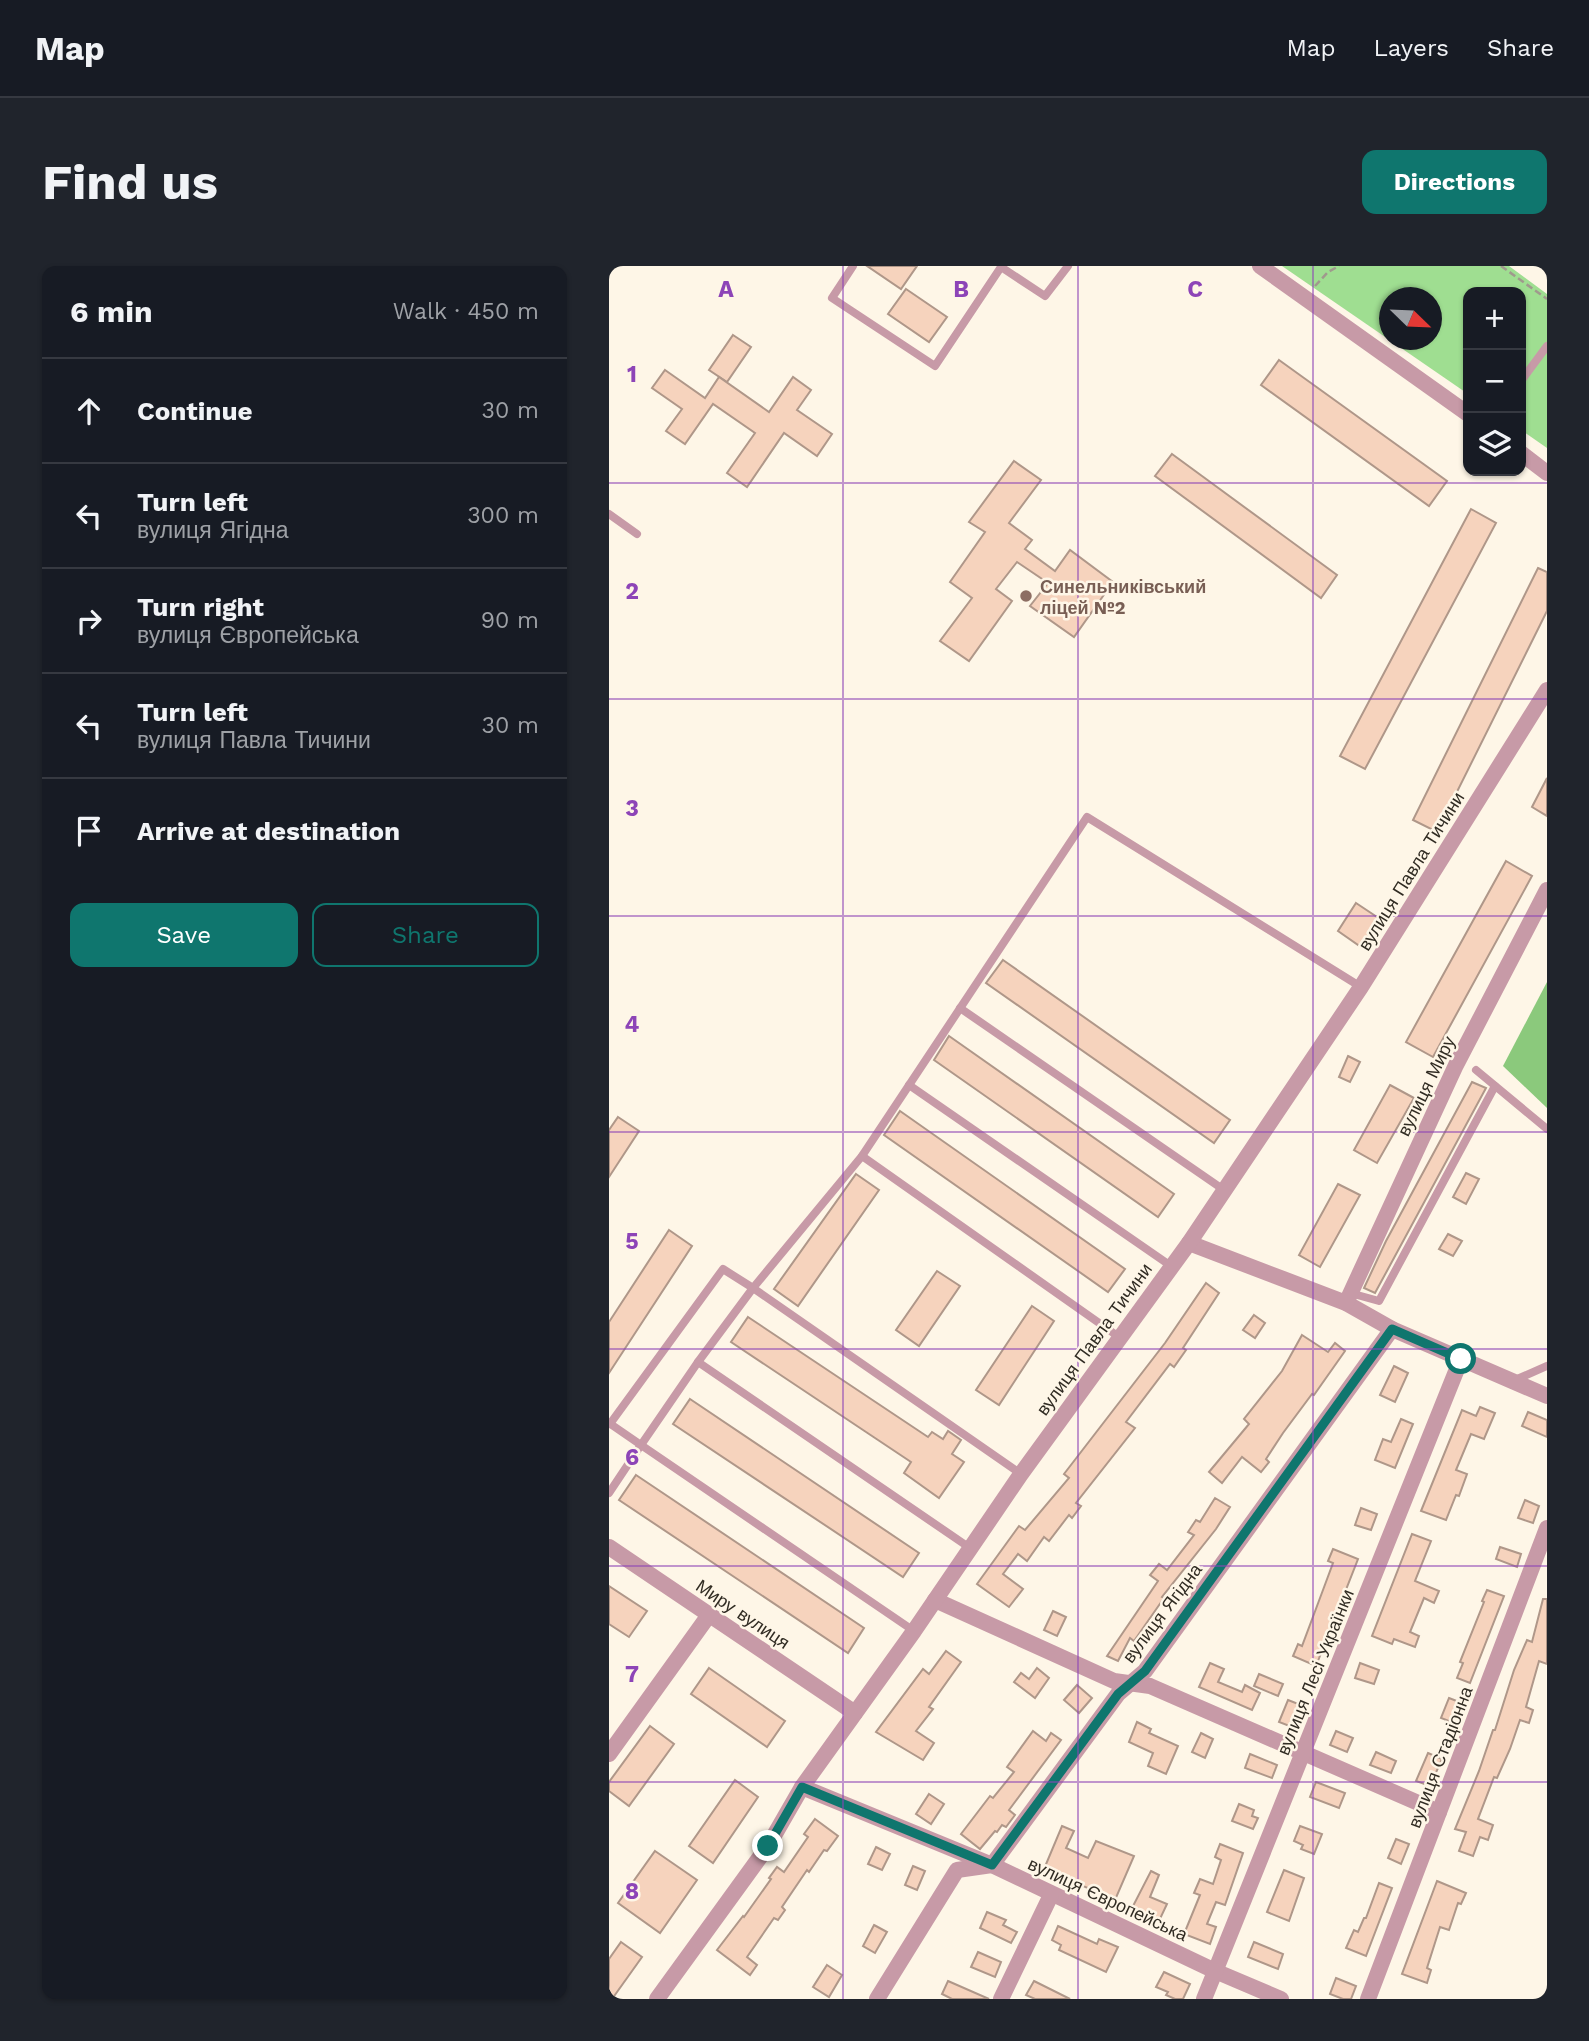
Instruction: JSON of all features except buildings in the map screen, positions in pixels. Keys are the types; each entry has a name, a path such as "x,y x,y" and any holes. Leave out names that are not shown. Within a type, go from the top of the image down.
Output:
{"street":[{"path":"1260,266 1467,413"},
{"path":"1526,457 1547,473"},
{"name":"вулиця Павла Тичини","path":"656,1999 768,1846 802,1787 914,1631 1021,1474 1189,1243 1361,987 1547,690"},
{"name":"вулиця Миру","path":"1348,1298 1457,1065 1547,890"},
{"path":"1189,1243 1348,1298 1392,1329 1547,1396"},
{"name":"вулиця Ягідна","path":"992,1865 1118,1694 1145,1671 1392,1329"},
{"name":"вулиця Лесі Українки","path":"1204,1999 1461,1359"},
{"name":"вулиця Стадіонна","path":"1368,1999 1547,1528"},
{"name":"Миру вулиця","path":"609,1547 855,1713"},
{"path":"935,1600 1114,1681 1150,1686 1439,1812"},
{"path":"609,1754 709,1615"},
{"name":"вулиця Європейська","path":"802,1787 992,1865 1051,1895 1281,1999"},
{"path":"877,1999 957,1870 992,1865"},
{"path":"1001,1999 1051,1895"}],"lane":[{"path":"853,266 832,298 935,366 1001,267 1045,296 1068,266"},
{"path":"1526,374 1547,346"},
{"path":"609,514 638,534"},
{"path":"609,1493 698,1362 753,1288 862,1156 1087,817 1361,987"},
{"path":"960,1008 1224,1190"},
{"path":"1476,1070 1547,1129"},
{"path":"909,1085 1171,1266"},
{"path":"1348,1298 1379,1301 1495,1086"},
{"path":"862,1156 1119,1337"},
{"path":"914,1631 610,1424 723,1269 1021,1474"},
{"path":"698,1362 970,1548"},
{"path":"1512,1381 1547,1366"}],"path":[{"path":"1305,297 1328,272 1339,266"},
{"path":"1501,266 1547,299"}],"green space":[{"path":"1282,266 1509,266 1547,294 1547,448 1526,433 1526,287 1463,287 1463,391 1404,350 1442,350 1442,287 1379,287 1379,333"},
{"path":"1547,982 1547,1108 1503,1066"}],"place":[{"name":"Синельниківський ліцей №2","path":"1026,596"}],"route":[{"path":"768,1846 802,1787 992,1865 1118,1694 1145,1671 1392,1329 1461,1359"}]}
